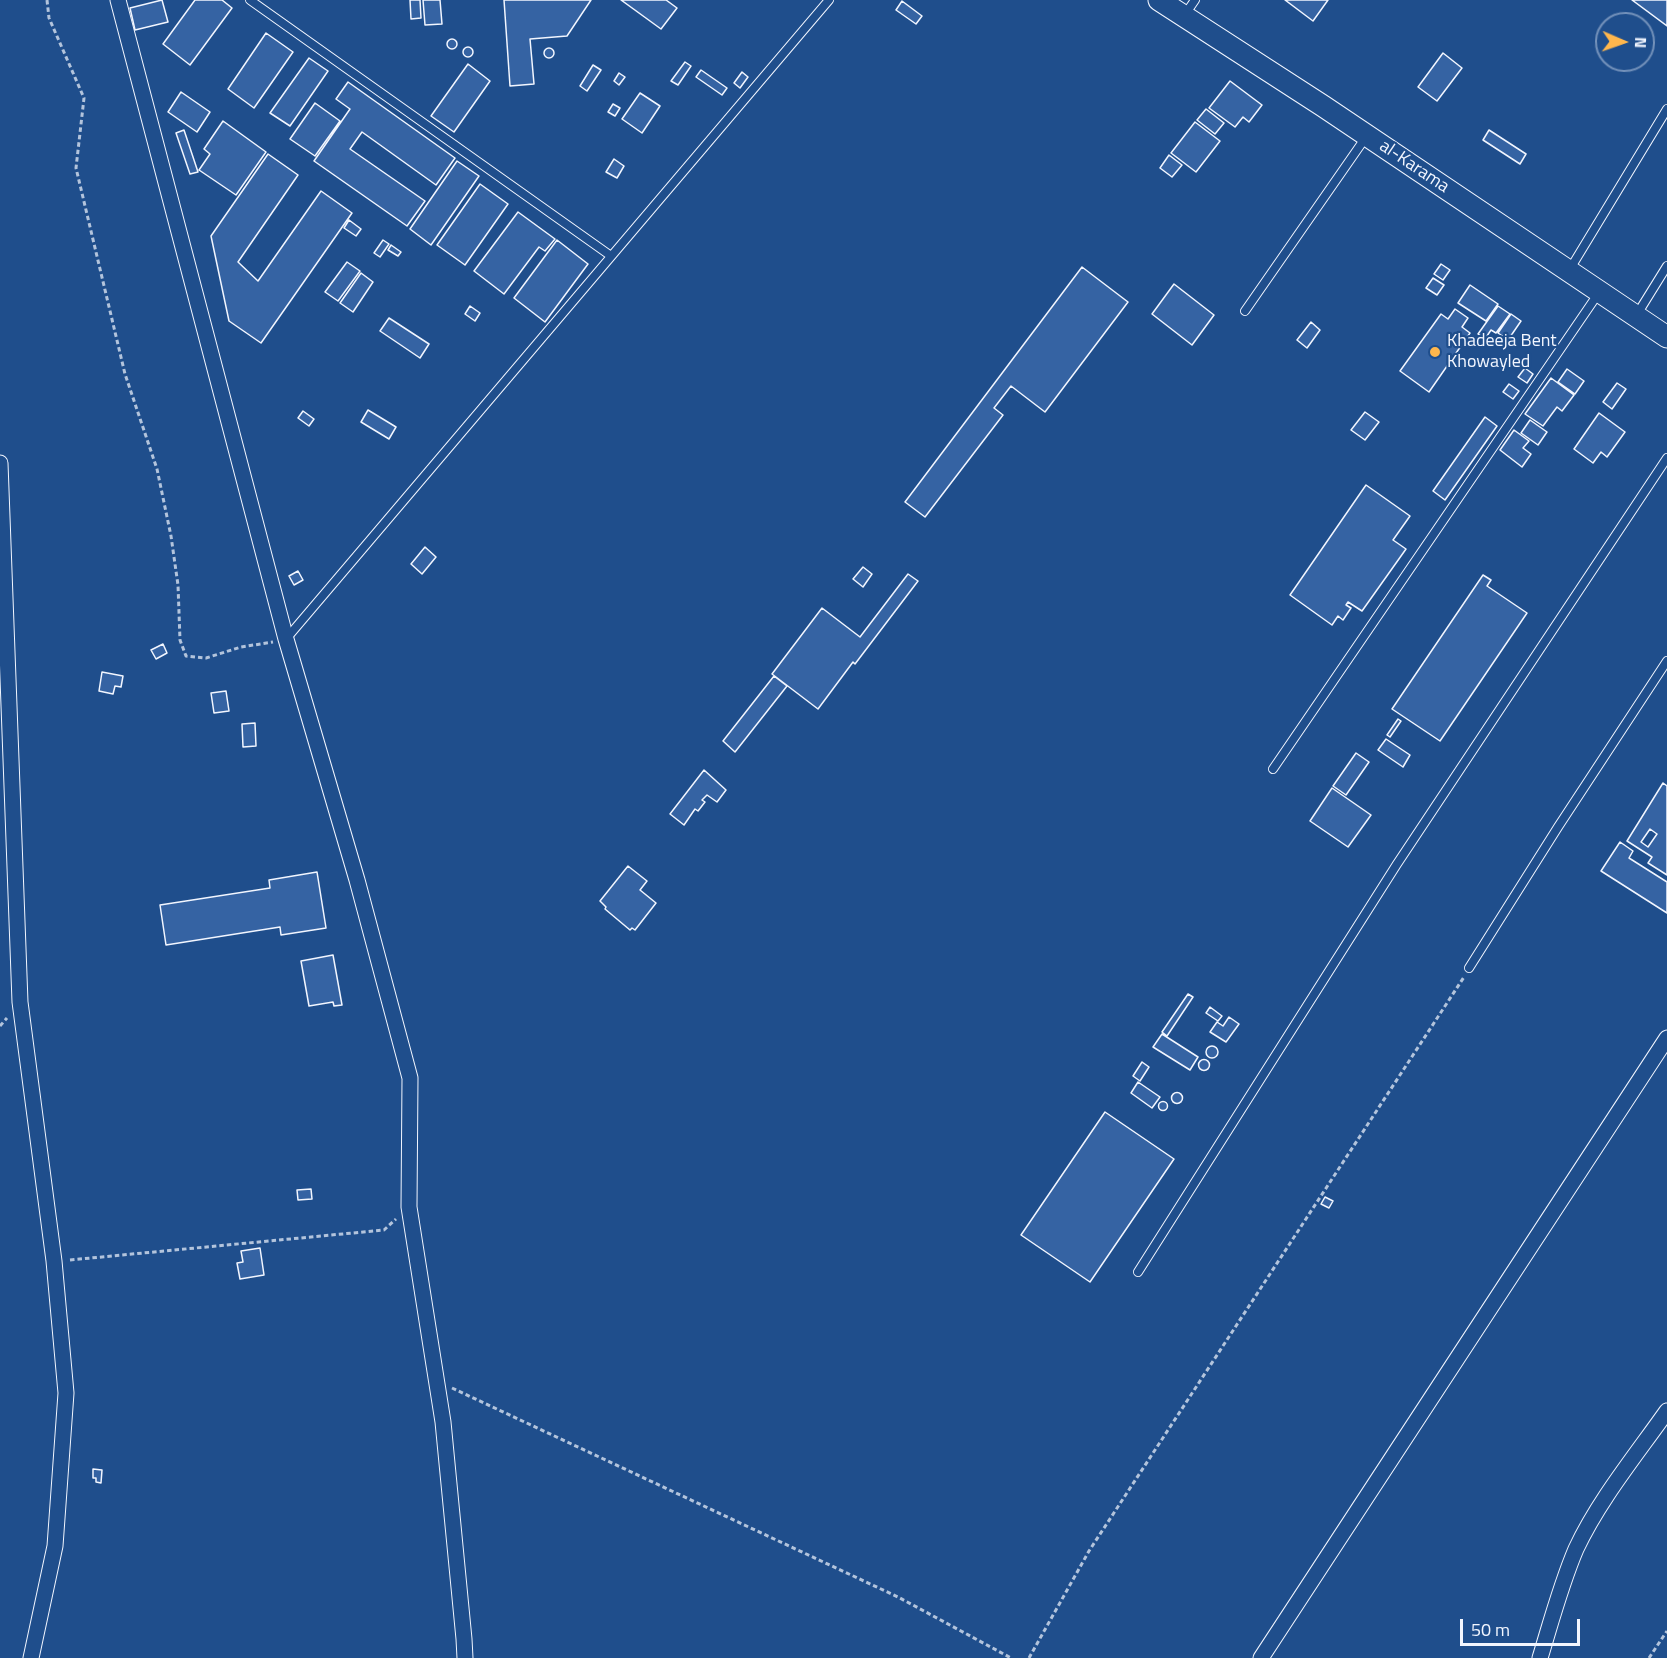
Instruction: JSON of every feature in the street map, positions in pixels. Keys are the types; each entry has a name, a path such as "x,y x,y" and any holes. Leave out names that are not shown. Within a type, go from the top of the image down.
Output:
{"main road":[{"name":"al-Karama","path":"1159,0 1190,8 1367,135 1667,338"}],"street":[{"path":"117,0 286,639 357,880 410,1078 409,1207 443,1422 465,1658"},
{"path":"0,463 20,1002 54,1261 66,1393 55,1546 31,1658"},
{"path":"1261,1658 1667,1038"},
{"path":"1540,1658 1554,1611 1577,1549 1608,1495 1667,1411"}],"lane":[{"path":"250,0 611,256"},
{"path":"286,639 829,0"},
{"path":"1569,272 1667,109"},
{"path":"1245,311 1367,135"},
{"path":"1636,316 1667,266"},
{"path":"1273,769 1599,292"},
{"path":"1138,1272 1397,864 1667,458"},
{"path":"1470,968 1558,827 1667,661"}],"path":[{"path":"47,0 49,18 84,98 76,168 124,374 157,469 171,536 178,585 180,640 186,656 206,658 241,647 286,639"},
{"path":"1029,1658 1089,1551 1470,968"},
{"path":"54,1261 384,1230 409,1207"},
{"path":"436,1381 898,1597 1011,1658"},
{"path":"1649,1658 1667,1630"}],"building":[{"path":"162,0 168,22 135,30 130,8"},
{"path":"195,0 222,0 232,8 190,65 163,44"},
{"path":"410,0 420,0 421,18 411,19"},
{"path":"423,0 440,0 442,24 425,25"},
{"path":"504,0 591,0 567,36 530,39 534,84 510,86"},
{"path":"621,0 666,0 677,8 661,29"},
{"path":"1285,0 1328,0 1313,21"},
{"path":"1632,0 1667,0 1667,26 1655,17 1655,12 1648,12"},
{"path":"902,1 922,16 916,24 896,10"},
{"path":"266,33 293,52 254,108 228,89"},
{"path":"452,39 457,44 452,49 447,44"},
{"path":"468,47 473,52 468,57 463,52"},
{"path":"549,48 554,53 549,58 544,53"},
{"path":"1443,53 1462,68 1437,101 1418,87"},
{"path":"309,58 328,71 290,126 270,113"},
{"path":"685,62 691,66 678,85 671,81"},
{"path":"468,64 490,81 454,132 431,116"},
{"path":"593,65 601,70 587,91 580,86"},
{"path":"701,70 727,88 722,95 696,77"},
{"path":"742,72 748,77 740,88 734,83"},
{"path":"619,73 625,77 619,85 614,81"},
{"path":"1230,81 1262,105 1249,122 1243,117 1235,127 1209,108"},
{"path":"348,82 455,158 436,185 362,132 350,149 425,201 407,226 314,161 350,109 336,99"},
{"path":"181,92 210,112 197,132 168,112"},
{"path":"640,93 660,106 642,133 622,119"},
{"path":"315,103 340,121 315,156 290,139"},
{"path":"613,104 620,108 615,116 608,112"},
{"path":"1206,109 1224,123 1215,134 1197,120"},
{"path":"223,121 266,152 236,195 199,170 210,154 204,149"},
{"path":"1195,122 1220,141 1196,172 1171,153"},
{"path":"184,130 198,172 190,174 176,133"},
{"path":"1489,130 1526,154 1520,164 1483,140"},
{"path":"268,154 298,175 238,262 258,281 321,191 352,213 261,343 229,321 211,236"},
{"path":"1169,155 1182,165 1172,177 1160,168"},
{"path":"614,159 624,166 617,178 606,172"},
{"path":"457,161 479,176 431,245 410,229"},
{"path":"480,184 508,204 465,265 437,245"},
{"path":"518,212 555,239 545,251 539,247 504,294 474,271"},
{"path":"349,220 361,229 356,236 344,228"},
{"path":"383,240 389,244 380,257 374,253"},
{"path":"557,240 588,264 545,322 514,298"},
{"path":"391,245 401,252 398,256 388,250"},
{"path":"347,262 360,271 338,301 325,292"},
{"path":"1441,264 1450,270 1443,280 1434,274"},
{"path":"1082,267 1128,302 1045,412 1011,386 994,408 1003,415 925,517 905,502"},
{"path":"361,273 373,282 353,312 340,303"},
{"path":"1433,278 1444,285 1437,295 1426,288"},
{"path":"1174,284 1214,315 1192,345 1152,314"},
{"path":"1470,285 1498,304 1486,321 1458,303"},
{"path":"470,306 480,313 475,321 465,314"},
{"path":"1498,306 1510,314 1496,333 1491,330 1485,339 1478,334"},
{"name":"Khadeeja Bent Khowayled","path":"1455,309 1468,318 1462,327 1470,333 1429,392 1400,371 1441,314 1448,319"},
{"path":"1511,314 1521,321 1508,340 1498,333"},
{"path":"389,318 429,344 420,358 380,331"},
{"path":"1311,322 1320,330 1307,348 1297,340"},
{"path":"1525,368 1533,374 1527,383 1518,377"},
{"path":"1567,369 1584,381 1575,394 1558,382"},
{"path":"1551,378 1574,395 1562,411 1557,407 1543,426 1525,414"},
{"path":"1617,383 1626,389 1612,409 1603,402"},
{"path":"1509,384 1519,391 1513,399 1503,392"},
{"path":"368,410 396,427 389,439 361,422"},
{"path":"303,411 314,419 309,426 298,418"},
{"path":"1365,412 1379,422 1365,440 1351,430"},
{"path":"1599,413 1625,432 1607,457 1601,452 1593,463 1574,449"},
{"path":"1485,417 1497,426 1445,500 1433,491"},
{"path":"1530,420 1547,432 1538,445 1521,433"},
{"path":"1514,430 1529,441 1523,448 1531,454 1522,467 1500,450"},
{"path":"1366,485 1410,516 1393,540 1406,549 1362,611 1348,602 1346,605 1351,608 1343,620 1338,616 1332,625 1290,595"},
{"path":"425,547 436,557 422,574 411,564"},
{"path":"863,567 872,574 863,587 853,579"},
{"path":"298,571 303,580 294,585 289,576"},
{"path":"908,574 918,581 818,709 772,674 822,608 860,637"},
{"path":"1483,575 1491,580 1487,586 1527,613 1440,741 1392,709"},
{"path":"163,644 167,653 156,659 151,650"},
{"path":"102,672 123,676 121,687 115,686 113,694 99,691"},
{"path":"774,676 787,686 735,752 723,741"},
{"path":"226,691 229,711 214,713 211,693"},
{"path":"1398,719 1401,721 1390,737 1387,735"},
{"path":"255,723 256,746 243,747 242,724"},
{"path":"1386,739 1410,755 1403,767 1378,750"},
{"path":"1356,753 1369,762 1346,795 1333,786"},
{"path":"704,770 726,790 717,802 707,795 702,800 705,802 698,811 695,809 684,825 670,814"},
{"path":"1663,783 1667,786 1667,875 1648,863 1652,857 1627,841"},
{"path":"1332,788 1371,815 1348,847 1310,821"},
{"path":"1650,829 1657,834 1648,847 1641,842"},
{"path":"1620,842 1633,851 1629,858 1667,882 1667,913 1601,871"},
{"path":"628,866 647,881 640,890 656,903 635,930 632,928 630,930 605,909 606,907 600,901"},
{"path":"317,872 326,928 281,935 280,927 166,945 160,905 270,888 269,880"},
{"path":"333,955 342,1005 334,1006 333,1002 309,1006 301,961"},
{"path":"1188,994 1193,997 1167,1036 1162,1032"},
{"path":"1210,1007 1222,1016 1218,1021 1206,1013"},
{"path":"1229,1017 1239,1024 1226,1042 1210,1032 1217,1022 1223,1026"},
{"path":"1162,1034 1198,1057 1190,1070 1153,1047"},
{"path":"1212,1046 1218,1052 1212,1058 1206,1052"},
{"path":"1204,1059 1210,1065 1204,1071 1198,1065"},
{"path":"1142,1062 1149,1067 1140,1081 1133,1076"},
{"path":"1138,1082 1160,1097 1152,1108 1131,1093"},
{"path":"1177,1093 1181,1094 1181,1102 1177,1103 1173,1102 1172,1098 1173,1094"},
{"path":"1163,1101 1168,1106 1163,1111 1158,1106"},
{"path":"1105,1112 1174,1159 1090,1282 1021,1235"},
{"path":"311,1189 312,1199 298,1200 297,1190"},
{"path":"1325,1197 1333,1201 1329,1208 1321,1204"},
{"path":"260,1248 264,1275 240,1279 237,1263 243,1262 241,1251"},
{"path":"93,1469 102,1470 101,1483 96,1482 96,1478 93,1478"}],"place":[{"name":"Khadeeja Bent Khowayled","path":"1435,352"}]}
